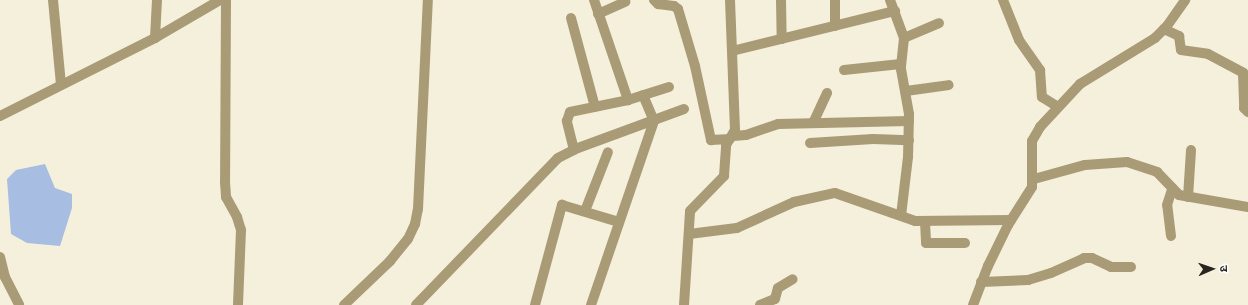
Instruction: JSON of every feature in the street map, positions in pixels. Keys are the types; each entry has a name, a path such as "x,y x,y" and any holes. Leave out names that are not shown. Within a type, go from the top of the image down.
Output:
{"street":[{"path":"53,0 61,85"},
{"path":"155,38 157,0"},
{"path":"0,116 155,38 220,0"},
{"path":"226,0 225,182 226,197 237,217 241,230 238,305"},
{"path":"344,305 390,262 408,239 415,224 418,209 428,0"},
{"path":"594,0 628,100"},
{"path":"654,0 658,4 674,6 678,9 694,61 711,140 746,135 778,124 814,121 909,121"},
{"path":"684,305 692,208 724,176 726,145 735,126 730,0"},
{"path":"781,0 782,39"},
{"path":"834,0 836,26"},
{"path":"890,0 904,38 901,64 909,121 909,140 901,216"},
{"path":"1003,0 1019,40 1040,70 1042,97 1058,107"},
{"path":"973,305 981,282 1011,220 1027,199 1034,179 1032,150 1035,134 1080,84 1144,46 1164,29 1185,0"},
{"path":"598,14 625,2"},
{"path":"732,51 895,11"},
{"path":"571,18 595,107"},
{"path":"904,38 939,23"},
{"path":"1164,29 1179,36 1181,50 1208,54 1245,71 1244,108 1248,112"},
{"path":"844,70 870,65 901,64"},
{"path":"906,91 949,85"},
{"path":"574,150 567,116 570,112 628,100 669,87"},
{"path":"814,121 827,93"},
{"path":"591,305 654,121 643,95"},
{"path":"416,305 558,158 574,150 684,109"},
{"path":"810,143 873,139 909,140"},
{"path":"1188,197 1191,150"},
{"path":"585,211 608,152"},
{"path":"1034,179 1084,164 1127,162 1157,172 1172,190 1188,197 1248,207"},
{"path":"1171,236 1167,205 1172,190"},
{"path":"689,234 737,228 794,202 829,194 847,196 901,216 925,222 1011,220"},
{"path":"535,305 560,207 565,205 619,222"},
{"path":"925,222 926,243 965,243"},
{"path":"0,257 5,277 19,305"},
{"path":"981,282 1028,280 1051,273 1084,258 1092,258 1111,267 1131,268"},
{"path":"760,305 775,300 778,288 793,279"}],"water":[{"path":"45,164 55,188 72,194 72,208 60,246 27,243 11,234 7,179 16,170"}]}
